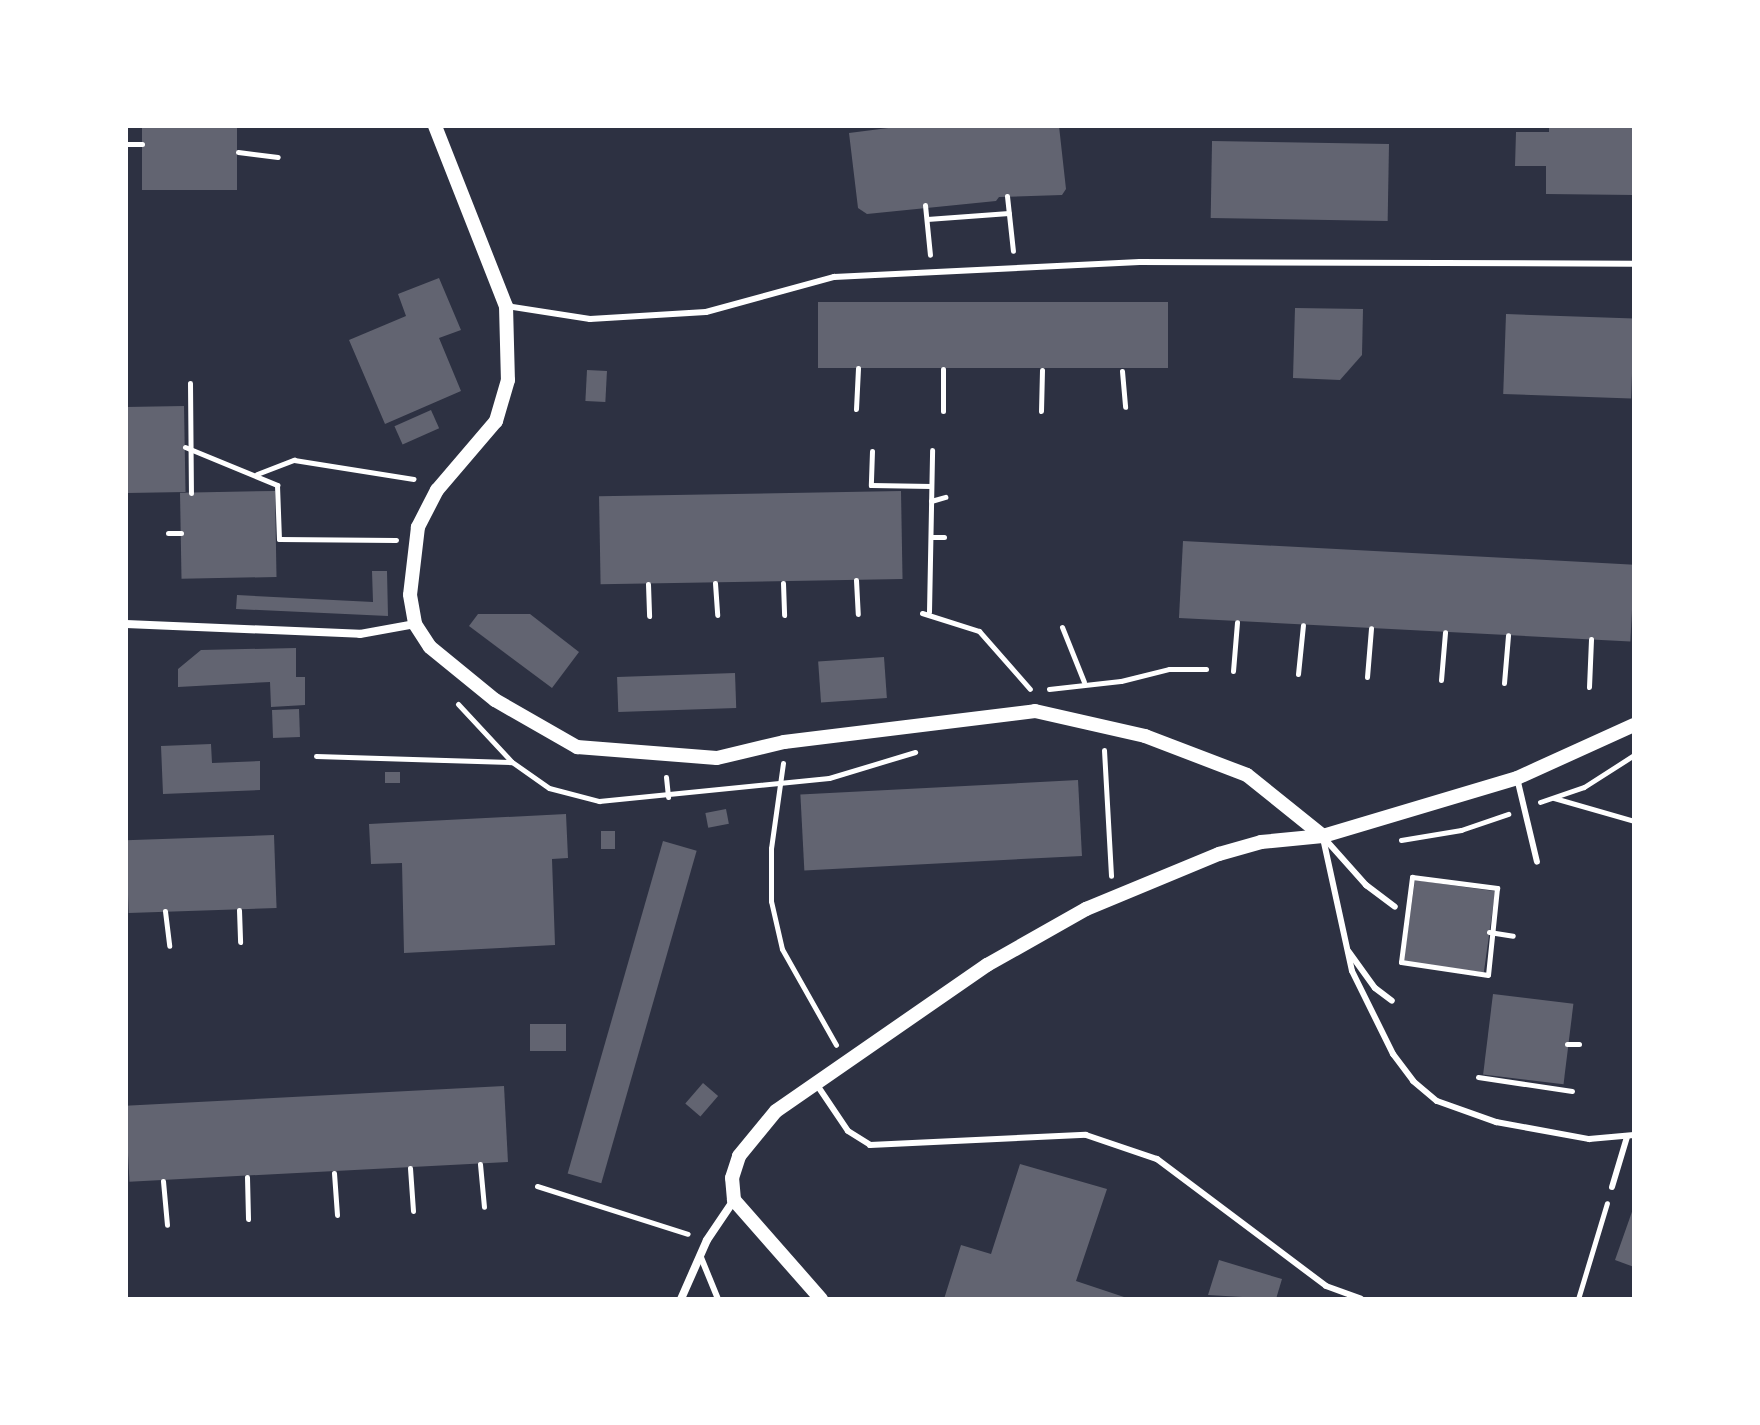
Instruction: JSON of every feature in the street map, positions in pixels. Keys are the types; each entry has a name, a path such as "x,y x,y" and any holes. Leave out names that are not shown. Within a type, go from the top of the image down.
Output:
{"street":[{"path":"435,126 506,306 508,380 496,421 437,490 418,527 410,595 415,624 430,647 495,700 577,747 717,758 784,742 1035,711 1145,736 1247,775 1323,836"},
{"path":"126,624 360,634 415,624"},
{"path":"821,1299 734,1200 732,1178 755,1134 776,1111 987,965 1086,909 1219,854 1261,842 1323,836 1517,778 1634,725"},
{"path":"681,1299 707,1240 734,1200"}],"lane":[{"path":"506,306 590,319 706,312 834,277 1154,261 1634,264"},
{"path":"1517,778 1537,862"},
{"path":"1323,836 1366,885 1395,907"},
{"path":"1323,836 1357,982 1393,1054 1437,1101 1496,1122 1589,1139 1630,1136 1612,1187"},
{"path":"1347,949 1375,988 1392,1001"},
{"path":"817,1085 848,1131 870,1145 1086,1135 1157,1159 1326,1286 1361,1299"},
{"path":"700,1255 718,1299"}],"path":[{"path":"126,144 142,144"},
{"path":"238,152 278,157"},
{"path":"1007,196 1014,268"},
{"path":"925,205 932,273"},
{"path":"927,219 1009,213"},
{"path":"856,409 858,368"},
{"path":"943,369 943,411"},
{"path":"1041,411 1042,370"},
{"path":"1122,371 1125,407"},
{"path":"190,383 188,446 191,493"},
{"path":"188,446 277,485 277,538 397,540"},
{"path":"932,450 931,537 925,613 979,631 1033,692 1084,682 1206,669"},
{"path":"872,451 871,485 931,486"},
{"path":"256,474 294,460 414,479"},
{"path":"931,501 945,497"},
{"path":"168,533 181,533"},
{"path":"931,537 944,537"},
{"path":"856,580 858,614"},
{"path":"715,583 717,615"},
{"path":"783,583 784,615"},
{"path":"648,584 649,616"},
{"path":"1233,671 1237,622"},
{"path":"1298,674 1303,625"},
{"path":"1062,627 1084,682"},
{"path":"1367,677 1371,628"},
{"path":"1441,680 1445,632"},
{"path":"1504,683 1508,635"},
{"path":"1589,687 1591,639"},
{"path":"784,742 782,785 771,848 771,901 782,949 849,1062"},
{"path":"1091,746 1104,749 1111,881"},
{"path":"316,756 512,762 549,788 599,801 829,778 932,747"},
{"path":"1553,798 1634,821"},
{"path":"1412,877 1497,888 1488,975 1401,962 1412,877"},
{"path":"239,910 240,942"},
{"path":"165,911 169,946"},
{"path":"1489,932 1513,936"},
{"path":"1567,1044 1579,1044"},
{"path":"1478,1077 1572,1091"},
{"path":"480,1164 484,1207"},
{"path":"410,1168 413,1211"},
{"path":"334,1173 337,1215"},
{"path":"247,1177 248,1219"},
{"path":"163,1181 167,1225"},
{"path":"537,1186 707,1240"},
{"path":"1578,1299 1612,1187"}],"building":[{"path":"142,126 237,126 237,190 142,190"},
{"path":"904,126 1059,126 1066,189 1062,195 999,197 996,201 867,214 858,208 849,133"},
{"path":"1549,126 1634,126 1634,195 1546,194 1546,166 1515,166 1516,132 1549,132"},
{"path":"1212,141 1389,144 1388,221 1211,218"},
{"path":"439,278 461,330 439,338 461,391 385,424 349,340 406,316 398,294"},
{"path":"818,302 1168,302 1168,368 818,368"},
{"path":"1295,308 1363,309 1362,355 1340,380 1293,378"},
{"path":"1506,314 1634,318 1631,398 1503,394"},
{"path":"587,370 607,371 605,402 585,401"},
{"path":"184,406 186,492 128,493 126,407"},
{"path":"431,410 439,428 403,445 394,426"},
{"path":"275,491 277,577 182,579 180,493"},
{"path":"901,491 903,579 601,584 599,496"},
{"path":"1183,541 1634,565 1630,642 1179,618"},
{"path":"372,571 387,571 388,616 236,609 237,595 373,602"},
{"path":"478,614 530,614 579,652 552,688 469,626"},
{"path":"296,648 296,677 305,677 305,705 271,707 270,682 178,687 178,669 201,650"},
{"path":"884,657 887,698 821,703 818,662"},
{"path":"735,673 736,708 618,712 617,677"},
{"path":"299,709 300,737 273,738 272,710"},
{"path":"211,744 212,763 260,761 260,790 163,794 161,746"},
{"path":"385,772 400,772 400,783 385,783"},
{"path":"1078,780 1082,856 804,870 800,795"},
{"path":"726,809 729,824 708,828 705,813"},
{"path":"566,814 568,858 552,859 555,945 404,953 402,863 371,864 369,824"},
{"path":"601,831 615,831 615,849 601,849"},
{"path":"274,835 277,908 129,913 126,840"},
{"path":"663,841 697,851 601,1183 568,1174"},
{"path":"1415,880 1495,891 1484,972 1404,961"},
{"path":"1493,994 1573,1004 1564,1084 1483,1074"},
{"path":"530,1024 566,1024 566,1051 530,1051"},
{"path":"703,1083 718,1096 700,1116 685,1103"},
{"path":"504,1086 508,1162 129,1182 126,1106"},
{"path":"1020,1164 1107,1189 1076,1281 1130,1299 944,1299 961,1245 991,1254"},
{"path":"1634,1206 1634,1267 1615,1260"},
{"path":"1219,1260 1282,1279 1276,1299 1208,1295"}]}
